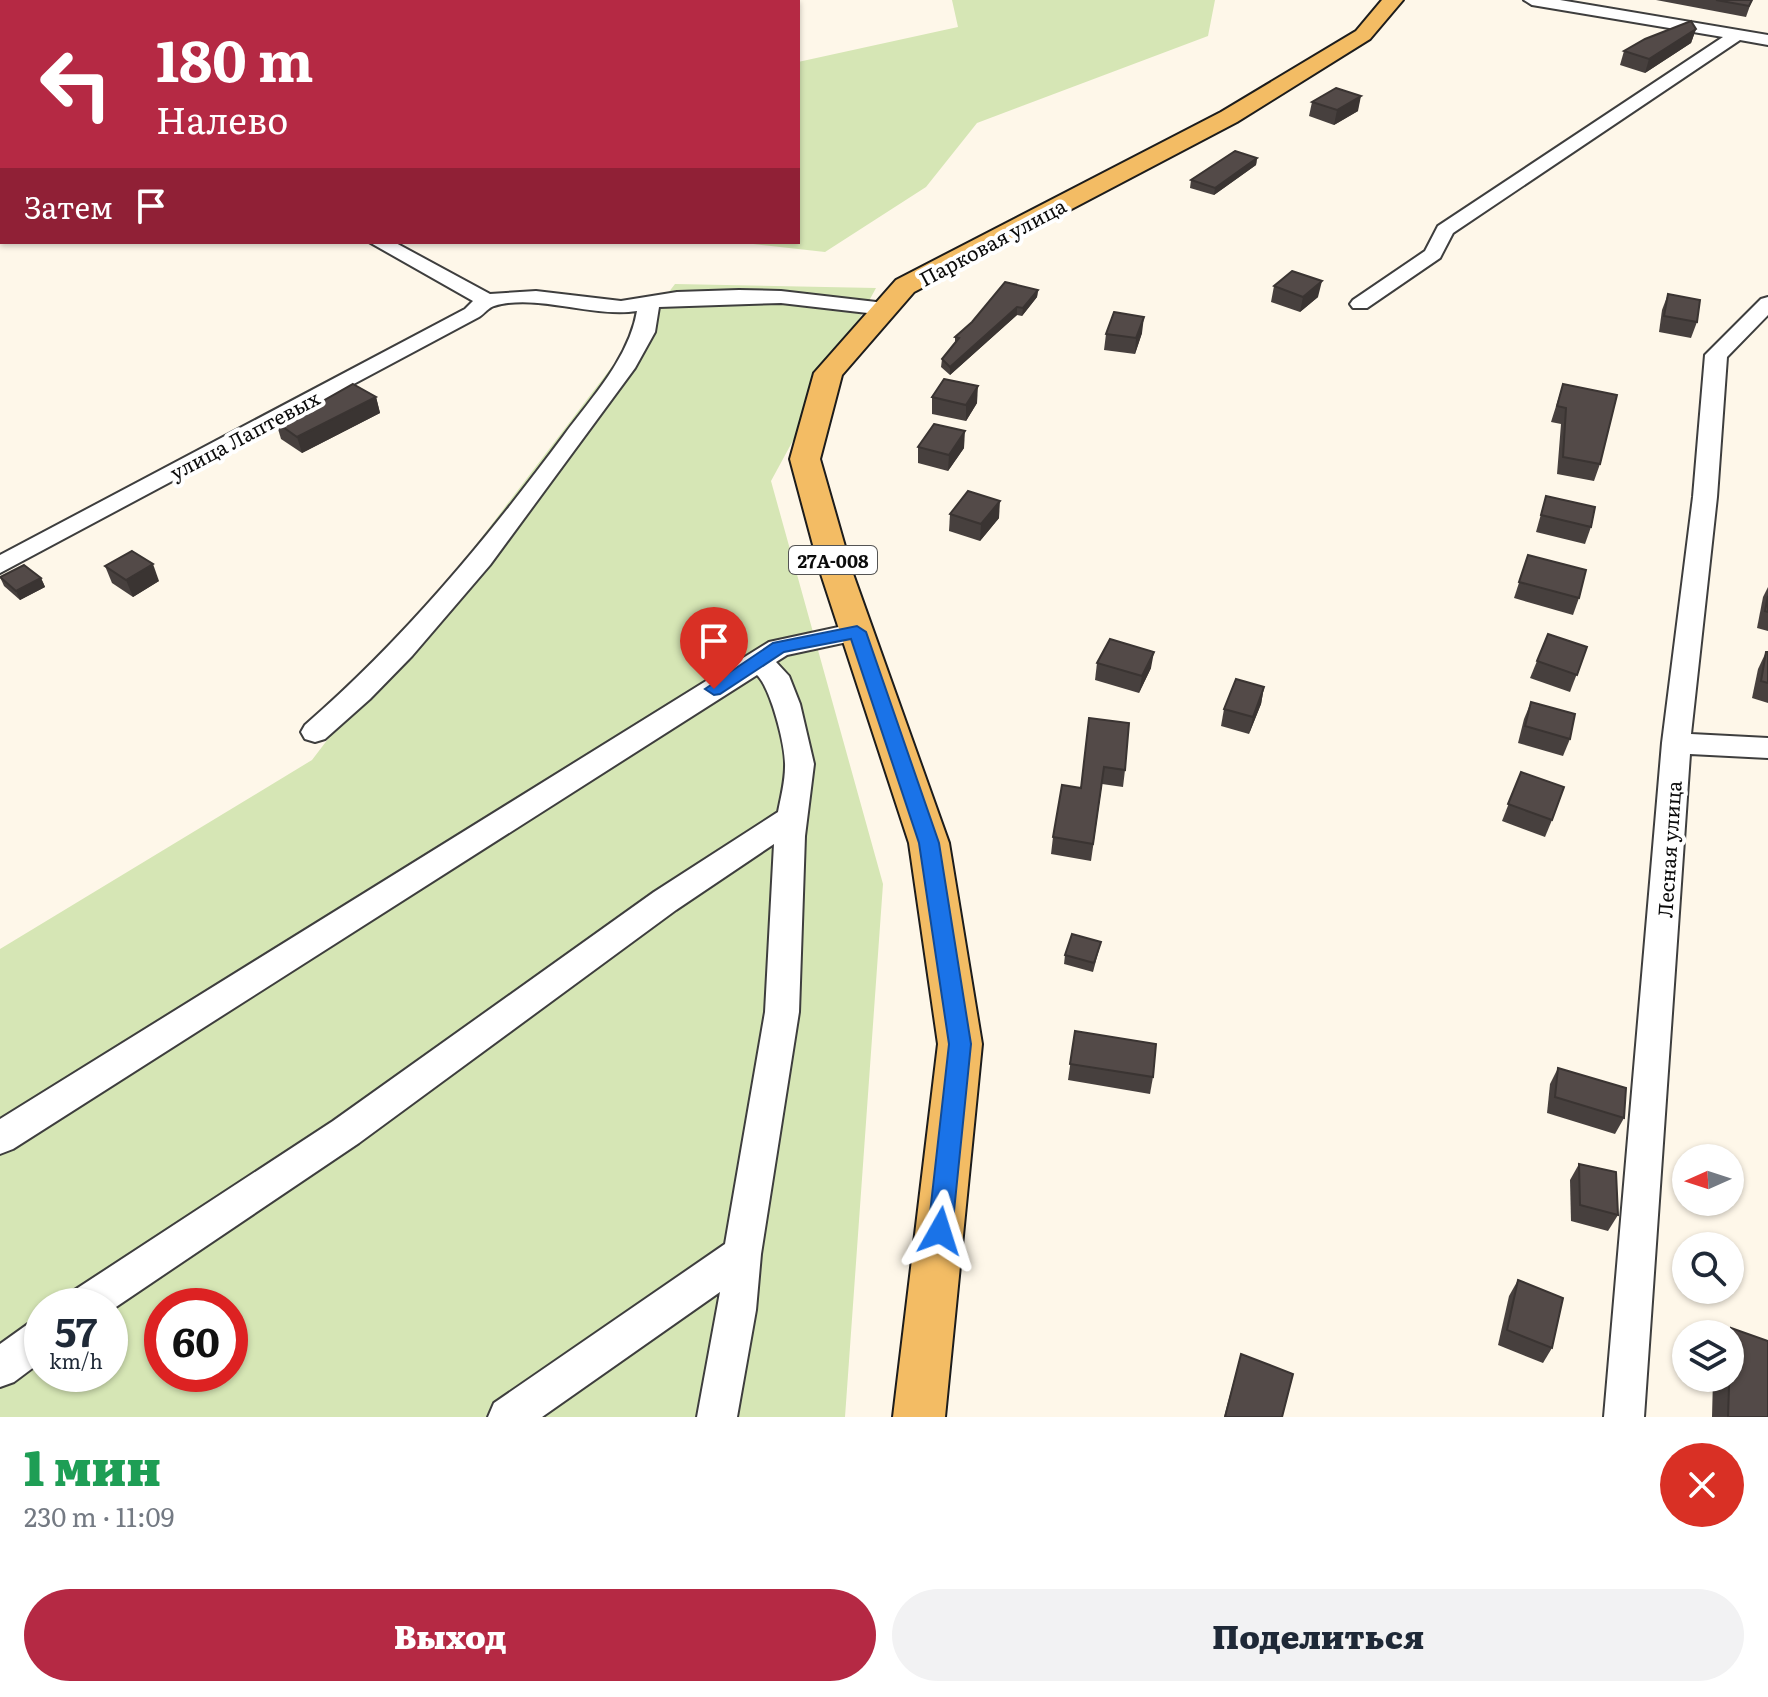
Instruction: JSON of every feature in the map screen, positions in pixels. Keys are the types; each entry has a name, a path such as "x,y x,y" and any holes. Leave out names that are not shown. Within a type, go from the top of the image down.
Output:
{"main road":[{"name":"Парковая улица","path":"919,1417 960,1044 929,843 857,632 805,459 828,373 905,286 1229,117 1363,35 1393,0"}],"street":[{"path":"1532,0 1768,40"},
{"path":"1360,304 1433,254 1445,230 1737,35"},
{"path":"383,244 486,300 536,297 621,307 677,298 753,296 885,309"},
{"name":"улица Лаптевых","path":"0,565 472,313 486,300"},
{"path":"315,732 352,701 467,578 624,368 644,332 649,303"},
{"name":"Лесная улица","path":"1624,1417 1676,743 1705,497 1716,355 1768,303"},
{"path":"0,1138 779,648 857,632"},
{"path":"717,1417 737,1310 742,1254 782,1012 793,817 800,764 781,690 775,676 758,661"},
{"path":"1676,743 1768,748"},
{"path":"111,1288 346,1132 665,901 793,817"},
{"path":"508,1417 742,1254"},
{"path":"0,1368 24,1350"}],"green space":[{"path":"952,0 1215,0 1208,36 977,123 926,187 825,252 754,244 800,244 800,62 958,27"},
{"path":"675,284 876,288 771,481 883,884 845,1417 0,1417 0,949 312,760"}],"building":[{"path":"1716,0 1752,0 1749,6"},
{"path":"1691,21 1696,29 1649,59 1624,51 1645,39"},
{"path":"1336,88 1361,96 1337,110 1312,102"},
{"path":"1235,151 1257,158 1215,188 1191,180"},
{"path":"1292,271 1322,281 1303,297 1274,286"},
{"path":"1005,282 1038,290 1023,308 1017,307 950,367 942,359 959,338 955,337 972,322"},
{"path":"1668,294 1700,300 1697,322 1664,316"},
{"path":"1114,312 1144,317 1136,338 1106,334"},
{"path":"944,379 978,386 966,405 932,397"},
{"path":"353,384 376,397 297,437 276,422 312,407"},
{"path":"1563,384 1617,395 1600,464 1563,457 1566,408 1557,406"},
{"path":"934,424 965,431 949,455 918,447"},
{"path":"968,491 1000,501 981,524 950,514"},
{"path":"1546,496 1595,507 1591,527 1541,515"},
{"path":"132,551 153,564 126,580 105,566"},
{"path":"1528,555 1586,570 1579,598 1519,582"},
{"path":"24,565 41,578 16,591 0,577"},
{"path":"1548,634 1587,647 1577,675 1537,661"},
{"path":"1110,639 1154,652 1142,676 1097,663"},
{"path":"1768,652 1768,683 1761,681"},
{"path":"1236,679 1264,687 1253,717 1224,709"},
{"path":"1531,702 1575,714 1570,739 1525,726"},
{"path":"1089,718 1129,723 1125,770 1104,767 1093,844 1053,837 1062,785 1081,788"},
{"path":"1521,772 1564,787 1552,820 1508,804"},
{"path":"1072,934 1101,942 1094,963 1065,955"},
{"path":"1075,1031 1156,1044 1153,1077 1070,1064"},
{"path":"1558,1068 1626,1088 1624,1118 1555,1097"},
{"path":"1579,1164 1616,1172 1618,1215 1580,1205"},
{"path":"1518,1280 1563,1298 1552,1348 1507,1330"},
{"path":"1744,1333 1768,1341 1768,1417 1728,1417 1729,1392 1744,1392"},
{"path":"1241,1354 1293,1374 1282,1417 1225,1417"}],"route":[{"path":"714,689 779,648 857,632 929,843 960,1044 940,1231"}]}
